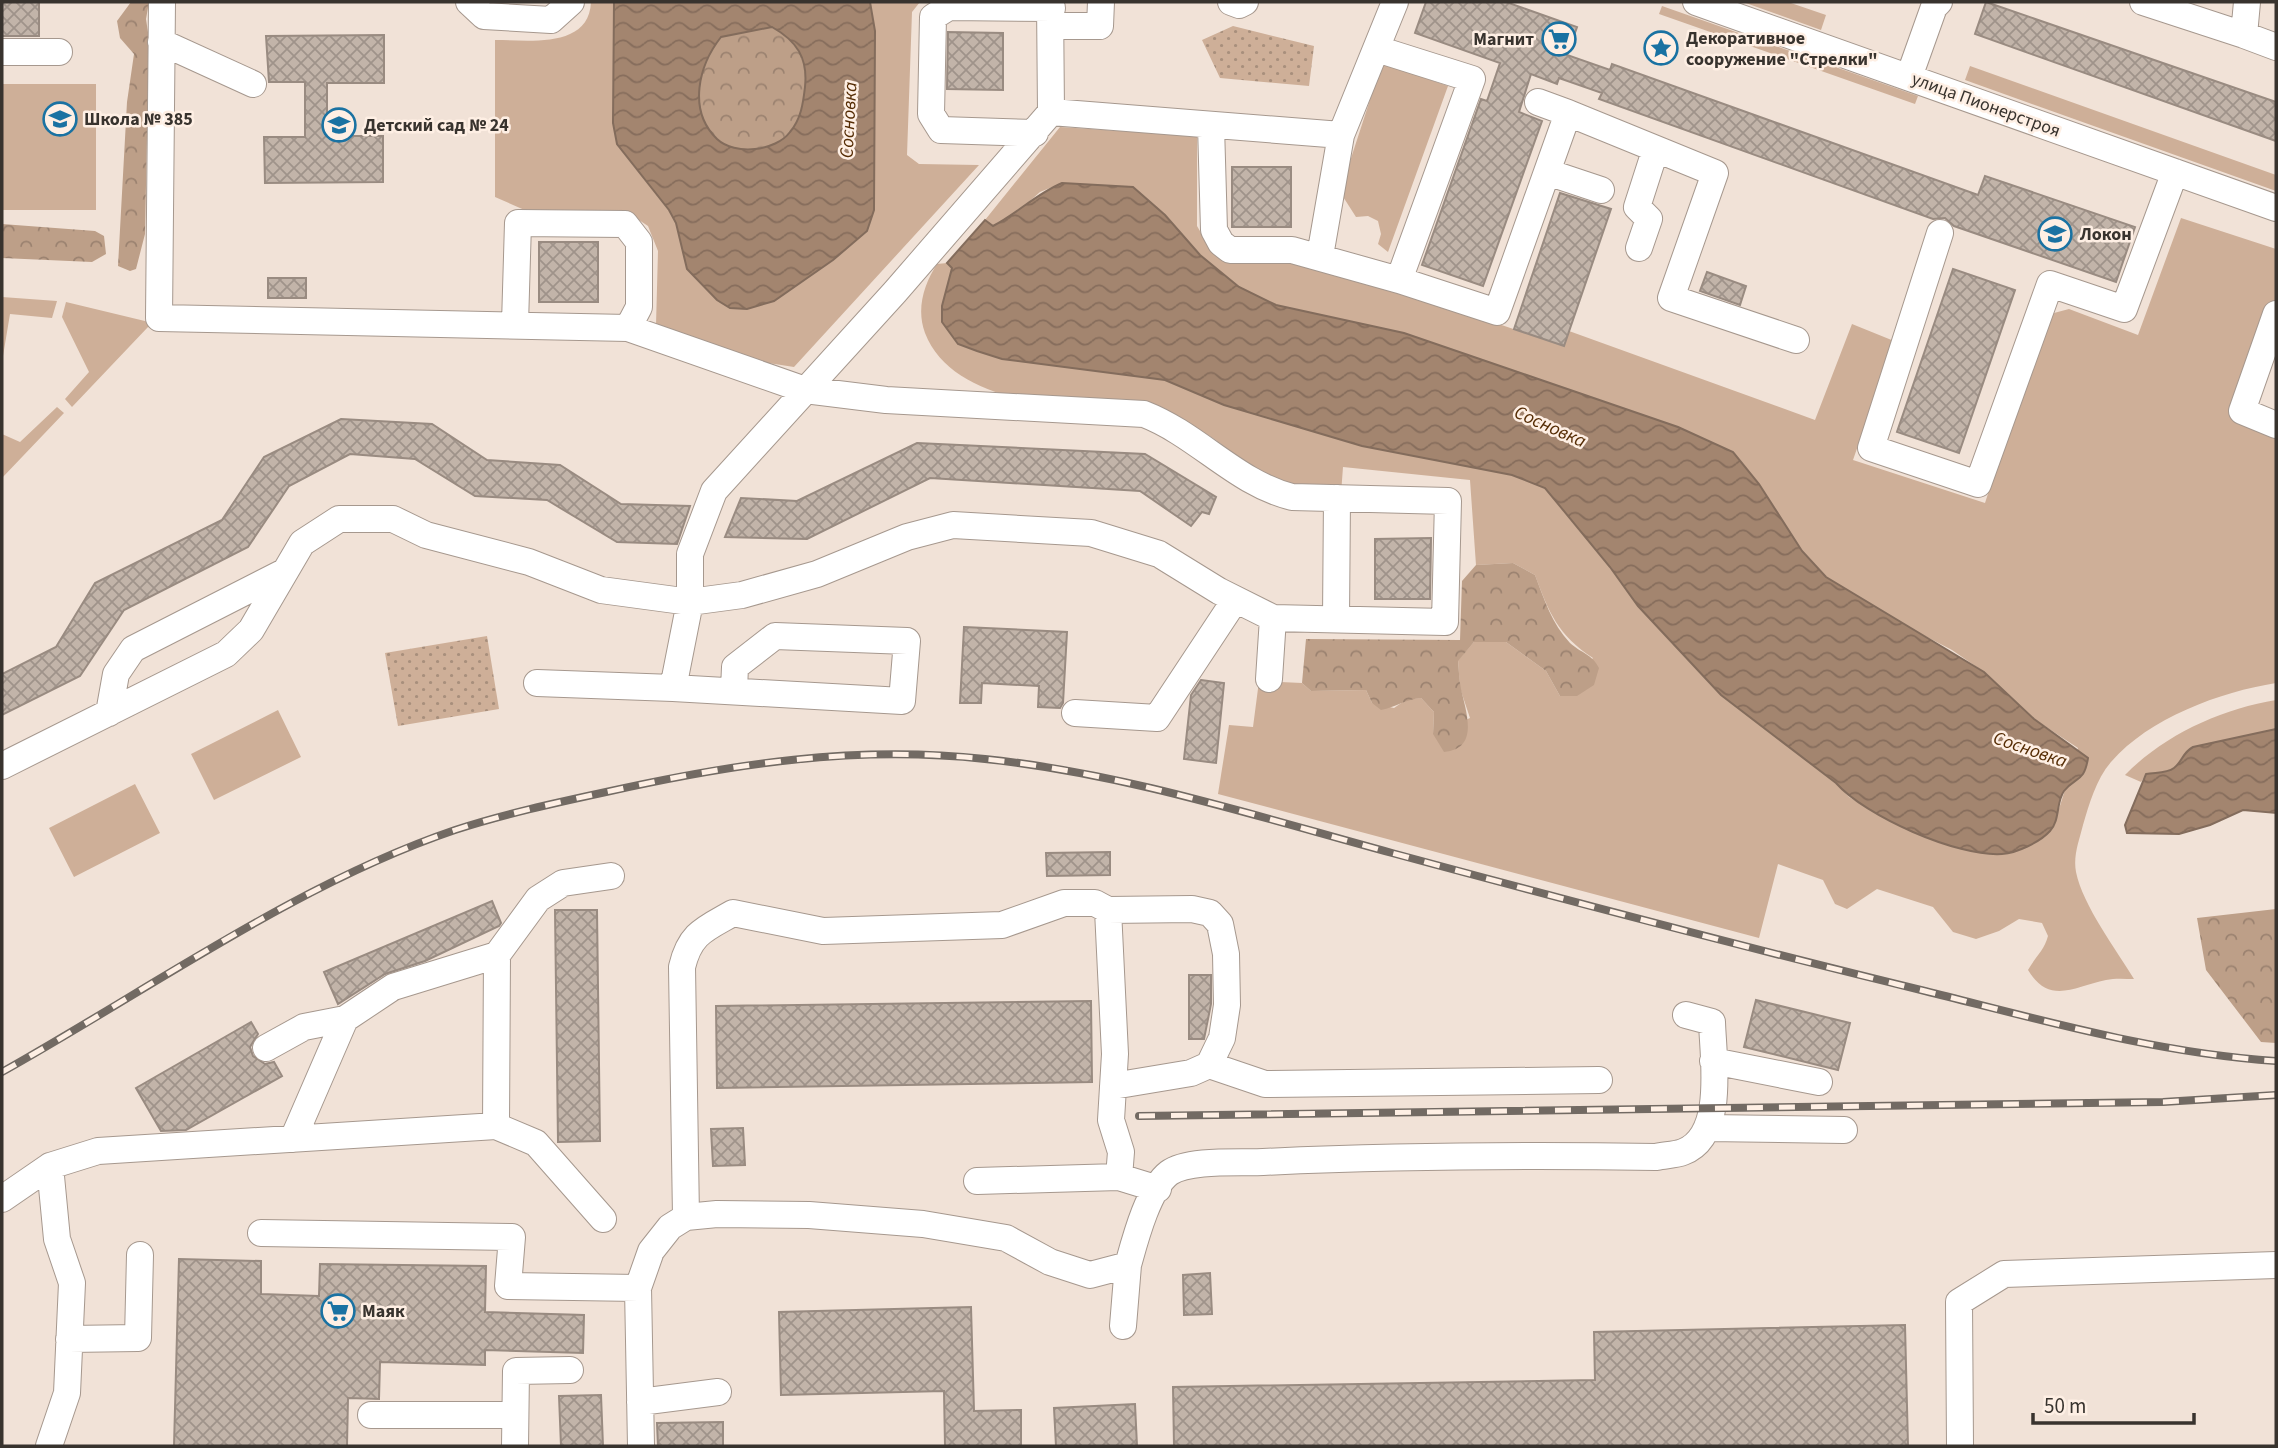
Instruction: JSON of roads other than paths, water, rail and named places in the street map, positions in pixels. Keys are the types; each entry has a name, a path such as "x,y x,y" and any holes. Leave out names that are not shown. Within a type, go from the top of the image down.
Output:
{"street":[{"path":"2,766 226,654 251,630 271,601 284,572 302,543 339,519 393,519 426,535 529,562 601,590 690,602 742,595 805,577 907,537 953,525 1091,533 1159,554 1235,600 1273,618 1445,622 1448,501 1292,497 1273,492 1242,477 1170,425 1144,414 898,401 805,390 628,328 159,318 162,2"},
{"path":"469,2 484,16 551,20 571,2"},
{"path":"1101,2 1100,26 1051,12 949,7 937,10 931,114 942,130 1043,122 1211,126 1341,135"},
{"path":"1231,2 1239,5 1245,2"},
{"path":"1320,256 1341,135 1395,2"},
{"name":"улица Пионерстроя","path":"1696,2 2276,208"},
{"path":"2143,2 2276,47"},
{"path":"2244,35 2247,2"},
{"path":"1909,78 1931,3"},
{"path":"673,688 690,602 691,554 714,491 1043,122 1051,12"},
{"path":"161,42 253,84"},
{"path":"1377,49 1472,79 1399,280"},
{"path":"2,52 59,52"},
{"path":"1538,102 1715,173 1671,298 1796,340"},
{"path":"1211,126 1214,230 1221,243 1230,250 1292,250 1320,256 1497,312 1568,113"},
{"path":"1639,247 1649,219 1637,207 1656,151"},
{"path":"1547,172 1601,190"},
{"path":"1940,233 1871,448 1978,484 2050,284 2123,309 2175,172"},
{"path":"515,324 518,223 625,224 639,242 639,307 628,328"},
{"path":"2276,314 2242,411 2276,425"},
{"path":"1336,619 1337,498"},
{"path":"109,713 116,674 133,649 284,572"},
{"path":"1075,713 1157,718 1235,600"},
{"path":"1269,678 1273,618"},
{"path":"537,683 733,690 902,701 907,641 775,636 735,667 733,690"},
{"path":"266,1048 304,1027 345,1019 393,987 496,955 538,899 563,883 611,876"},
{"path":"687,1217 682,967 687,945 701,932 733,913 823,931 1002,925 1064,903 1096,903 1108,910 1192,909 1210,913 1220,924 1226,954 1227,1004 1222,1038 1209,1065 1191,1073 1114,1086"},
{"path":"1108,910 1115,1054 1111,1120 1121,1152 1119,1177"},
{"path":"496,955 496,1126"},
{"path":"1123,1326 1128,1265 1138,1231 1158,1189 1169,1173 1191,1165 1313,1160 1656,1157 1684,1152 1702,1138 1708,1128 1714,1090 1712,1022 1686,1014"},
{"path":"293,1139 345,1019"},
{"path":"1713,1061 1819,1082"},
{"path":"1209,1065 1265,1084 1599,1080"},
{"path":"2,1199 50,1166 98,1152 496,1126 537,1143 603,1219"},
{"path":"1708,1128 1844,1130"},
{"path":"49,1446 67,1393 72,1283 57,1239 50,1166"},
{"path":"978,1181 1119,1177 1158,1189"},
{"path":"641,1446 638,1288 651,1251 670,1227 687,1217 717,1214 809,1215 923,1224 1006,1238 1050,1262 1090,1275 1128,1265"},
{"path":"261,1233 512,1237 508,1286 638,1288"},
{"path":"69,1339 138,1338 140,1255"},
{"path":"1960,1446 1959,1302 2004,1274 2276,1265"},
{"path":"515,1446 516,1371 570,1370"},
{"path":"640,1402 718,1392"},
{"path":"371,1415 516,1415"}],"water":[{"name":"Сосновка","path":"614,2 870,2 875,31 874,210 867,231 833,260 774,301 747,309 730,308 717,300 687,269 676,223 669,210 617,144 613,123","holes":["772,27 781,32 799,51 805,67 803,99 797,122 790,132 775,144 755,149 734,148 725,144 717,139 708,127 699,101 702,74 713,48 721,37"]},
{"name":"Сосновка","path":"1062,183 1133,187 1165,215 1200,255 1239,287 1276,305 1404,333 1678,427 1733,452 1759,484 1802,551 1826,577 1984,672 2034,719 2088,758 2082,775 2064,791 2053,827 2040,839 2021,849 2002,854 1983,853 1937,842 1913,832 1889,821 1850,796 1721,695 1638,606 1610,567 1545,488 1512,475 1362,446 1224,405 1165,380 1002,359 958,344 942,322 942,306 952,268 947,263 985,220 993,226"},
{"path":"2276,729 2276,813 2243,810 2210,825 2179,834 2127,833 2125,825 2146,774 2171,770 2193,747"}],"railway":[{"path":"2,1072 281,909 396,852 455,830 549,805 700,773 794,760 888,754 985,759 1139,785 1658,924 2056,1024 2187,1051 2276,1061"},
{"path":"1139,1116 2163,1102 2276,1095"}],"place":[{"name":"Магнит","path":"1559,39"},
{"name":"Декоративное сооружение \"Стрелки\"","path":"1661,48"},
{"name":"Школа № 385","path":"60,119"},
{"name":"Детский сад № 24","path":"339,125"},
{"name":"Локон","path":"2055,234"},
{"name":"Маяк","path":"338,1311"}]}
